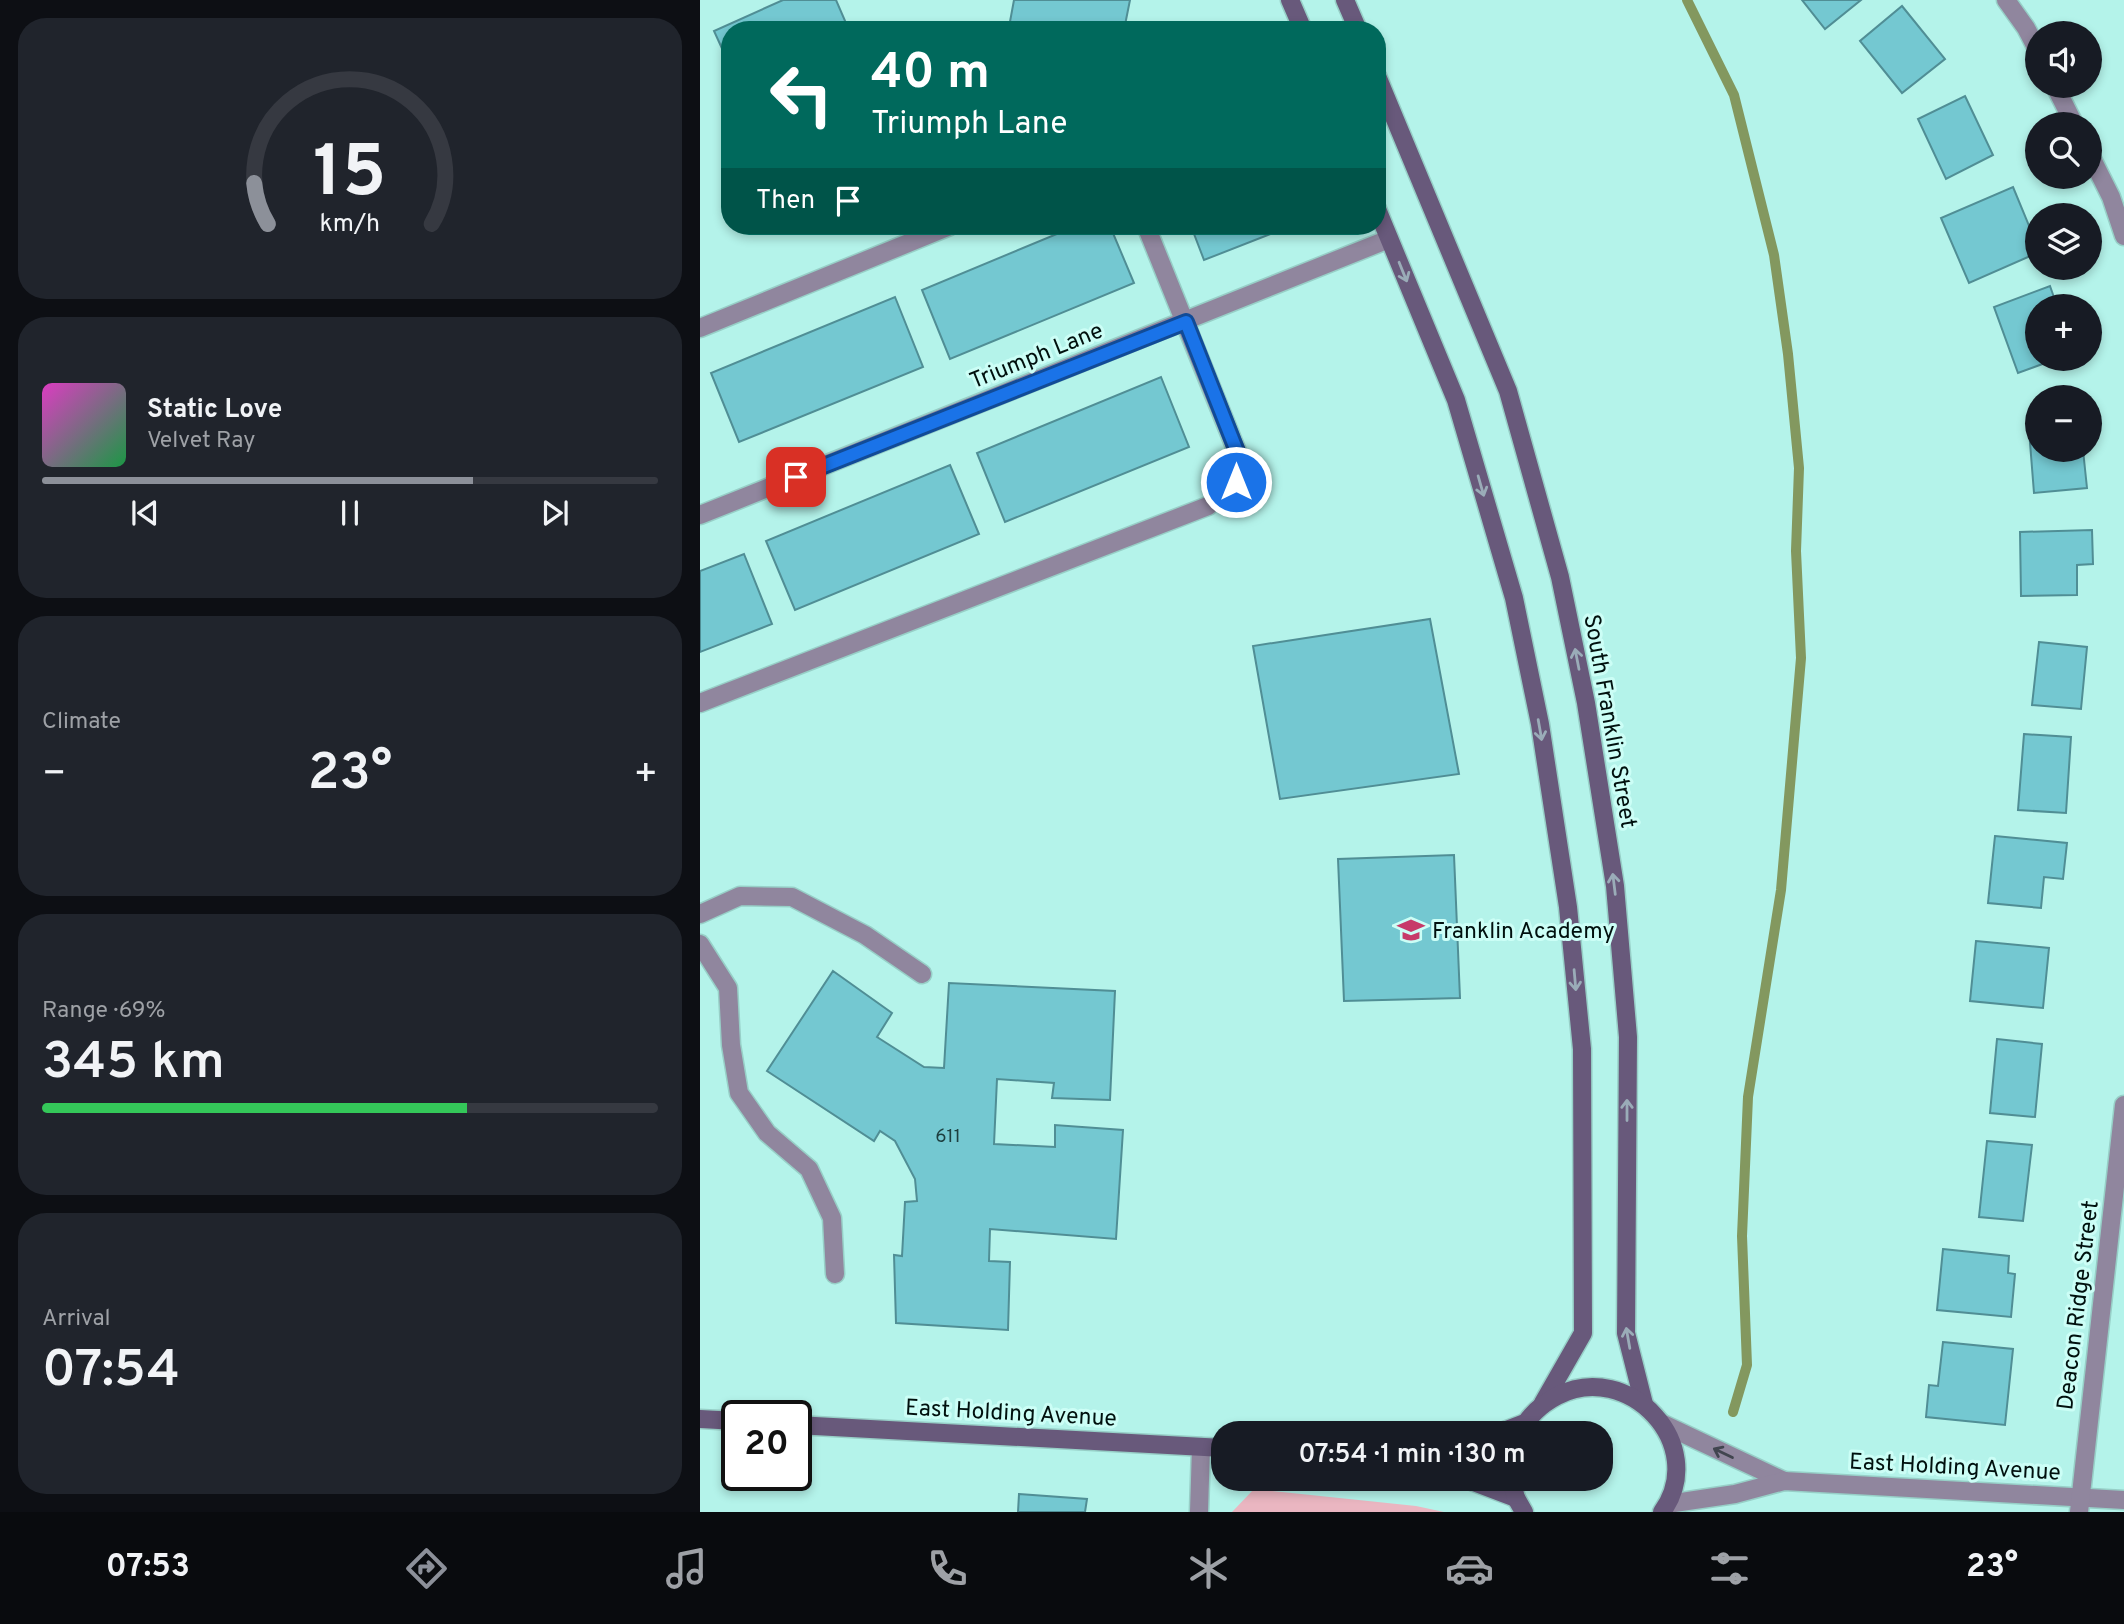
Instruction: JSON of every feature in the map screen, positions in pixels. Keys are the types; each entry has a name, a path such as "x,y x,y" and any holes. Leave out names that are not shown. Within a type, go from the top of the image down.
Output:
{"street":[{"path":"1290,0 1299,21"},
{"path":"1345,0 1354,21"},
{"path":"2006,0 2025,26"},
{"name":"South Franklin Street","path":"1386,98 1508,391 1560,577 1576,653 1615,886 1628,1037 1626,1333 1644,1404"},
{"path":"2102,179 2124,236"},
{"path":"1386,230 1456,400 1514,598 1539,724 1568,907 1582,1049 1583,1333 1543,1403 1528,1421"},
{"path":"700,328 928,235"},
{"path":"700,703 1208,506 1236,482 1240,459 1150,235"},
{"name":"Triumph Lane","path":"700,515 1390,239"},
{"path":"700,914 740,896 792,897 865,935 922,974"},
{"path":"700,944 728,988 731,1045 739,1093 767,1133 809,1169 832,1218 835,1274"},
{"name":"Deacon Ridge Street","path":"2080,1504 2119,1205 2124,1105"},
{"path":"1543,1403 1567,1391 1594,1387 1621,1391 1644,1404 1662,1424 1674,1448 1678,1477 1665,1508"},
{"path":"700,1419 721,1420"},
{"name":"East Holding Avenue","path":"1662,1424 1784,1481"},
{"name":"East Holding Avenue","path":"812,1426 1211,1447"},
{"path":"1199,1512 1201,1447"},
{"name":"East Holding Avenue","path":"1665,1508 1784,1481 2080,1504 2124,1500"},
{"path":"1491,1491 1520,1505"}],"shaded area":[{"path":"1252,1491 1273,1491 1416,1506 1444,1512 1232,1512"}],"building":[{"path":"783,0 836,0 845,21 736,21"},
{"path":"1014,0 1130,0 1126,21 1010,21"},
{"path":"1802,0 1861,0 1825,29"},
{"path":"1902,6 1945,59 1902,93 1860,41"},
{"path":"721,28 721,46 714,31"},
{"path":"1965,96 1993,155 1946,179 1918,119"},
{"path":"2013,187 2025,216 2025,258 1969,283 1941,218"},
{"path":"1054,235 1114,235 1134,283 950,359 922,290"},
{"path":"1194,235 1268,235 1204,260"},
{"path":"2050,286 2053,294 2029,294"},
{"path":"2025,295 2025,370 2018,373 1994,307"},
{"path":"895,297 923,367 739,442 711,373"},
{"path":"1161,377 1189,447 1005,522 977,453"},
{"path":"2032,462 2084,462 2087,488 2034,493"},
{"path":"950,465 979,534 795,610 766,541"},
{"path":"2092,530 2093,564 2077,565 2077,595 2021,596 2020,532"},
{"path":"744,554 772,624 700,652 700,571"},
{"path":"1430,619 1459,774 1280,799 1253,646"},
{"path":"2039,642 2087,647 2081,709 2032,705"},
{"path":"2024,734 2071,737 2066,813 2018,810"},
{"path":"1995,836 2067,843 2063,879 2044,877 2041,908 1988,903"},
{"path":"1454,855 1460,998 1344,1001 1338,859"},
{"path":"1976,941 2049,948 2043,1008 1970,1001"},
{"path":"833,971 892,1013 877,1037 924,1067 944,1068 949,983 1115,991 1110,1100 1052,1098 1054,1083 997,1079 994,1144 1055,1147 1055,1125 1123,1130 1116,1239 990,1229 989,1261 1010,1262 1008,1330 896,1323 894,1255 902,1256 905,1202 917,1201 915,1179 895,1141 880,1131 874,1141 767,1071"},
{"path":"1997,1039 2042,1044 2035,1117 1990,1113"},
{"path":"1987,1141 2032,1145 2023,1221 1979,1217"},
{"path":"1943,1249 2009,1256 2008,1273 2015,1274 2011,1317 1937,1310"},
{"path":"1943,1342 2013,1349 2005,1425 1926,1417 1929,1385 1938,1386"},
{"path":"1019,1494 1087,1499 1085,1512 1018,1512"}],"waterway":[{"path":"1687,0 1734,95 1774,255 1788,354 1799,468 1796,551 1801,658 1781,890 1748,1097 1742,1236 1747,1365 1733,1412"}],"place":[{"name":"Franklin Academy","path":"1411,930"}],"route":[{"path":"796,477 1186,322 1240,459 1236,482"}]}
